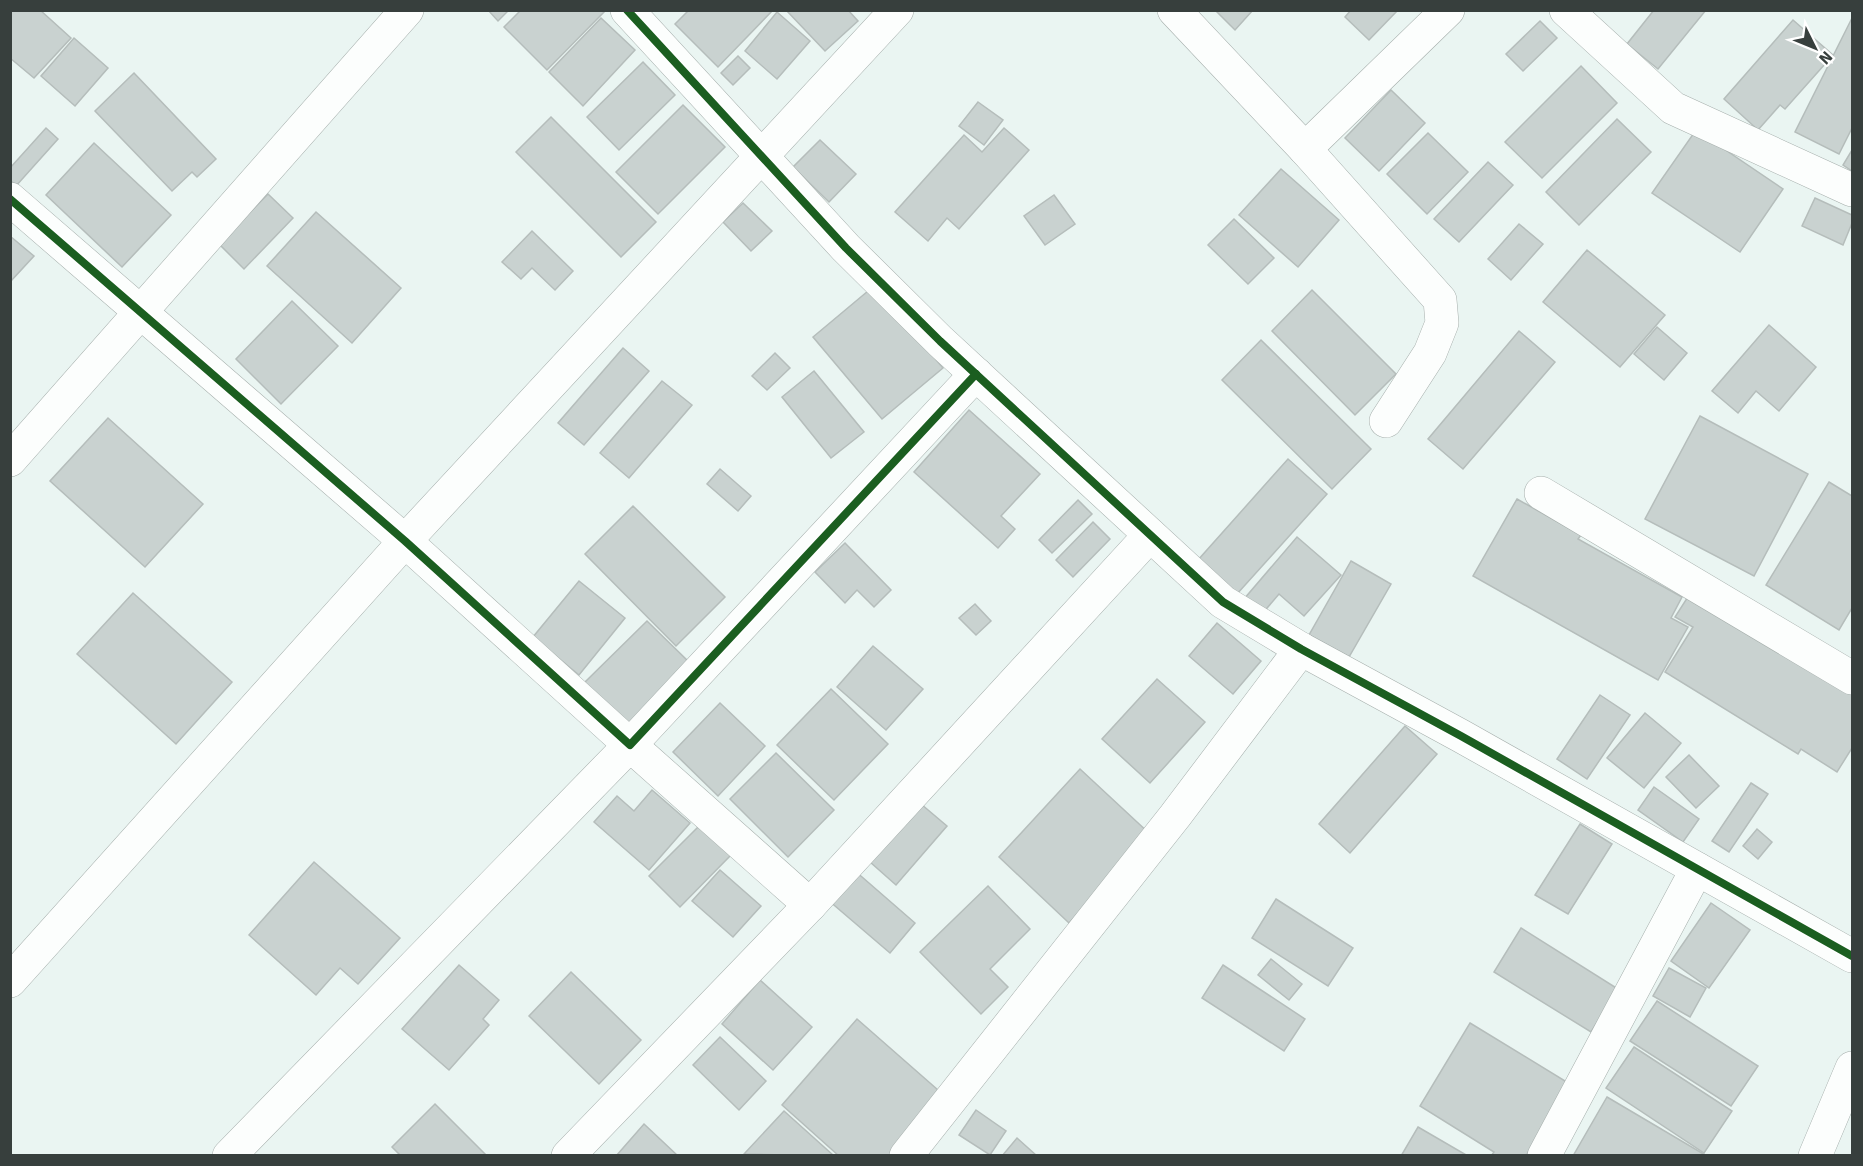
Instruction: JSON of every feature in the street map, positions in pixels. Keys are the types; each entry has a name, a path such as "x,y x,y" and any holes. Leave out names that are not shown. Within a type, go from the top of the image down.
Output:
{"street":[{"path":"10,460 407,10"},
{"path":"627,10 846,248 976,374 1223,602 1301,649 1461,736 1852,956"},
{"path":"10,981 405,541 897,10"},
{"path":"1174,10 1305,148 1440,300 1442,323 1430,353 1386,421"},
{"path":"1305,148 1448,10"},
{"path":"1566,10 1673,108 1852,189"},
{"path":"10,199 405,541 810,905"},
{"path":"229,1155 630,745 976,374"},
{"path":"1541,494 1852,678"},
{"path":"568,1155 810,905 1150,535"},
{"path":"906,1155 1175,816 1301,649"},
{"path":"1544,1155 1697,869"},
{"path":"1815,1155 1852,1068"}],"building":[{"path":"10,10 40,10 71,38 34,78 10,58"},
{"path":"488,10 509,10 498,21"},
{"path":"521,10 606,10 547,70 504,27"},
{"path":"689,10 773,10 718,67 675,24"},
{"path":"786,10 848,10 858,21 825,51"},
{"path":"1215,10 1253,10 1235,30"},
{"path":"1351,10 1398,10 1369,40 1345,17"},
{"path":"1654,10 1706,10 1658,69 1627,44"},
{"path":"777,12 810,41 777,79 745,51"},
{"path":"601,18 635,50 583,106 549,72"},
{"path":"1852,18 1852,128 1839,154 1795,132"},
{"path":"1793,20 1833,55 1785,109 1780,105 1758,130 1724,99"},
{"path":"1540,21 1557,38 1523,71 1506,54"},
{"path":"74,38 108,68 75,106 41,76"},
{"path":"738,56 750,68 733,85 721,73"},
{"path":"643,62 675,95 619,150 587,117"},
{"path":"1581,66 1617,103 1542,178 1505,142"},
{"path":"134,73 216,159 197,177 192,172 172,191 95,111"},
{"path":"1391,90 1425,123 1379,171 1345,138"},
{"path":"978,102 1003,120 984,145 959,126"},
{"path":"683,105 725,147 658,214 616,172"},
{"path":"551,117 656,222 621,257 516,152"},
{"path":"1617,119 1651,152 1579,225 1546,192"},
{"path":"46,128 58,139 16,186 10,180 10,168"},
{"path":"1004,128 1029,150 959,229 947,218 928,241 895,212 964,135 982,152"},
{"path":"1696,130 1783,189 1740,252 1652,193"},
{"path":"1428,133 1468,172 1427,214 1387,174"},
{"path":"820,140 856,174 829,202 793,167"},
{"path":"94,143 171,215 122,267 46,195"},
{"path":"1852,150 1852,171 1843,165"},
{"path":"1488,162 1513,185 1459,242 1434,219"},
{"path":"1281,169 1339,220 1298,267 1239,215"},
{"path":"268,194 293,218 244,269 219,244"},
{"path":"1054,195 1075,224 1045,245 1024,216"},
{"path":"1815,198 1852,215 1852,223 1843,245 1802,226"},
{"path":"743,203 772,231 751,251 723,222"},
{"path":"316,212 401,288 352,343 267,266"},
{"path":"1234,219 1274,258 1248,284 1208,245"},
{"path":"1519,224 1543,244 1511,280 1488,259"},
{"path":"532,231 573,271 555,290 532,268 521,279 502,262"},
{"path":"10,236 34,256 10,282"},
{"path":"1587,250 1665,315 1620,367 1543,302"},
{"path":"874,286 943,368 882,419 813,337"},
{"path":"1312,290 1396,374 1355,415 1272,331"},
{"path":"292,301 338,346 281,404 236,359"},
{"path":"1769,325 1816,367 1779,411 1756,391 1738,413 1712,391"},
{"path":"1657,327 1687,353 1664,380 1634,354"},
{"path":"1519,331 1555,362 1463,469 1428,439"},
{"path":"1261,340 1371,449 1332,489 1222,380"},
{"path":"623,348 649,371 584,445 558,423"},
{"path":"775,353 790,368 767,390 752,376"},
{"path":"814,371 864,432 831,458 782,397"},
{"path":"662,381 692,405 629,478 600,453"},
{"path":"969,410 1040,474 1001,516 1015,529 998,548 914,472"},
{"path":"1700,416 1808,474 1754,576 1645,519"},
{"path":"108,418 203,504 145,567 50,481"},
{"path":"1288,459 1327,494 1237,594 1198,560"},
{"path":"720,469 751,496 738,511 707,484"},
{"path":"1829,482 1852,496 1852,608 1839,630 1766,585"},
{"path":"1517,499 1581,535 1578,539 1682,597 1671,618 1688,627 1658,680 1473,576"},
{"path":"1078,500 1092,514 1052,553 1039,540"},
{"path":"633,506 725,597 676,646 585,554"},
{"path":"1093,522 1110,539 1073,577 1056,560"},
{"path":"1297,537 1341,575 1304,616 1279,594 1262,614 1244,599"},
{"path":"845,543 891,590 874,607 857,590 845,603 815,572"},
{"path":"1351,561 1391,584 1349,657 1309,635"},
{"path":"579,581 625,618 579,675 533,637"},
{"path":"1691,592 1852,692 1852,748 1837,772 1801,749 1798,754 1665,672 1693,627 1675,617"},
{"path":"133,593 232,682 176,744 77,654"},
{"path":"975,604 991,621 976,635 959,618"},
{"path":"647,621 690,663 626,726 584,683"},
{"path":"1217,623 1261,661 1233,694 1189,656"},
{"path":"873,646 923,689 886,730 837,687"},
{"path":"1157,679 1205,722 1150,783 1102,739"},
{"path":"831,689 888,744 834,800 777,745"},
{"path":"1600,695 1630,715 1587,779 1557,759"},
{"path":"720,703 765,746 718,796 673,752"},
{"path":"1645,713 1681,743 1644,788 1607,758"},
{"path":"1405,726 1437,754 1350,853 1319,824"},
{"path":"776,753 834,810 788,857 730,799"},
{"path":"1689,755 1719,786 1696,808 1666,777"},
{"path":"1080,769 1151,835 1069,923 999,857"},
{"path":"1751,783 1768,794 1729,852 1712,841"},
{"path":"1654,787 1699,819 1683,842 1638,810"},
{"path":"652,790 690,823 649,870 594,822 617,796 634,811"},
{"path":"921,804 947,826 896,885 870,862"},
{"path":"1580,824 1612,844 1568,914 1535,895"},
{"path":"700,825 731,855 680,907 649,876"},
{"path":"1757,829 1772,842 1758,859 1743,846"},
{"path":"314,862 400,938 358,984 340,968 316,995 249,935"},
{"path":"720,870 761,906 733,937 692,901"},
{"path":"854,870 915,923 890,953 828,900"},
{"path":"988,886 1030,929 990,969 1008,987 981,1014 920,952"},
{"path":"1276,899 1353,948 1328,986 1252,938"},
{"path":"1711,903 1750,930 1709,988 1671,961"},
{"path":"1521,928 1618,989 1591,1032 1494,972"},
{"path":"1271,959 1302,984 1289,1000 1258,975"},
{"path":"459,965 499,1000 483,1019 489,1025 449,1070 402,1029"},
{"path":"1223,965 1305,1019 1284,1051 1202,998"},
{"path":"1669,968 1706,988 1690,1017 1653,996"},
{"path":"571,972 641,1040 599,1084 529,1016"},
{"path":"760,980 812,1027 773,1070 722,1024"},
{"path":"1657,1001 1758,1066 1731,1106 1630,1041"},
{"path":"857,1019 946,1097 895,1156 839,1156 782,1105"},
{"path":"1470,1023 1570,1084 1526,1156 1491,1156 1494,1152 1420,1106"},
{"path":"720,1037 766,1081 739,1110 693,1065"},
{"path":"1634,1047 1732,1111 1704,1153 1606,1088"},
{"path":"1607,1097 1707,1156 1573,1156"},
{"path":"435,1104 487,1156 401,1156 392,1147"},
{"path":"976,1110 1006,1131 990,1155 959,1135"},
{"path":"784,1111 834,1156 744,1154"},
{"path":"644,1124 678,1156 616,1156"},
{"path":"1418,1127 1468,1156 1401,1156"},
{"path":"1017,1138 1037,1156 1002,1156"}],"cycle path":[{"path":"627,10 846,248 940,341 1223,602 1301,649 1461,736 1852,956"},
{"path":"10,199 405,541 630,745 976,374"}]}
